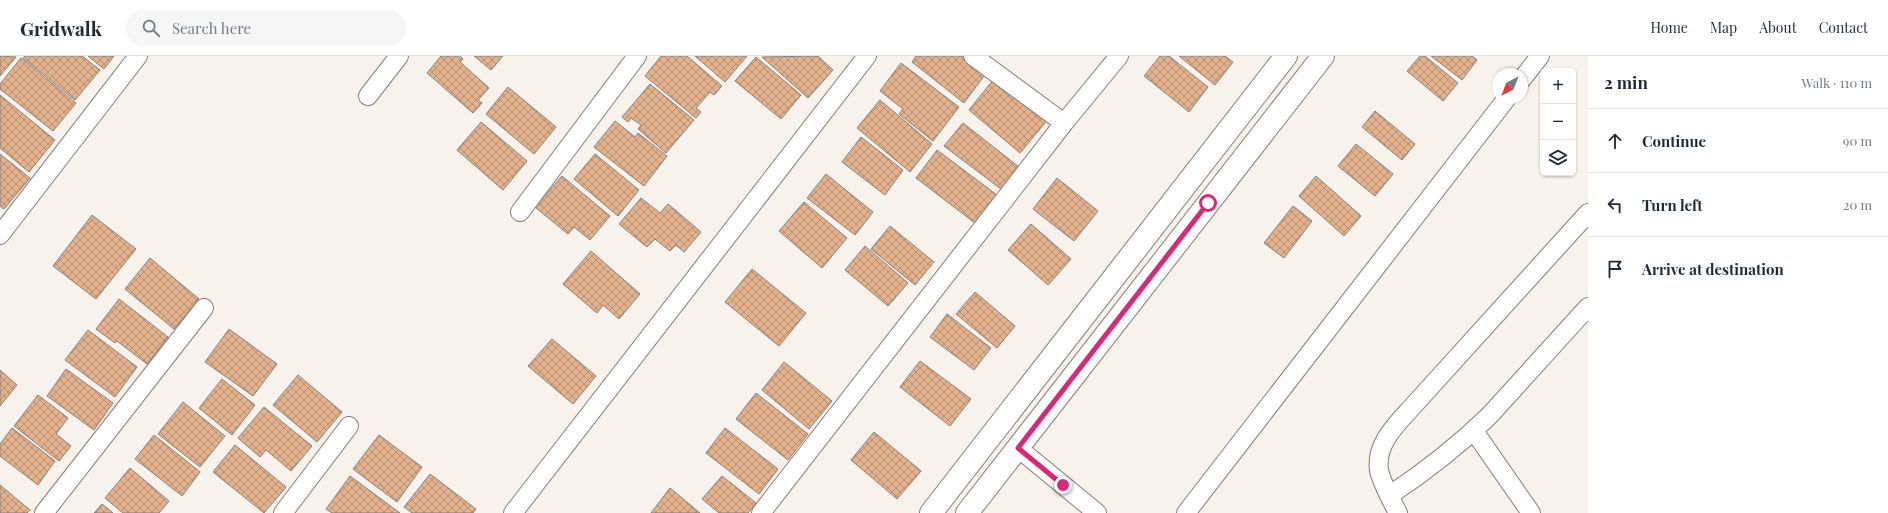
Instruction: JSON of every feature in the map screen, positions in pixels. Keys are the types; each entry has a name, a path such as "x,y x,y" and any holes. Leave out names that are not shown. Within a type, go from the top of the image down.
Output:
{"street":[{"path":"0,235 138,56"},
{"path":"368,96 399,56"},
{"path":"520,212 637,56"},
{"path":"513,513 867,56"},
{"path":"973,56 1064,124"},
{"path":"761,513 1064,124 1119,56"},
{"path":"931,513 1286,56"},
{"path":"967,513 1322,56"},
{"path":"1528,71 1540,56"},
{"path":"1186,513 1502,104"},
{"path":"1398,513 1379,470 1379,453 1386,439 1413,406 1588,213"},
{"path":"1390,495 1440,460 1474,431 1588,307"},
{"path":"44,513 204,308"},
{"path":"283,513 349,426"},
{"path":"1474,431 1531,513"},
{"path":"1018,448 1097,513"}],"building":[{"path":"0,56 16,57 0,76"},
{"path":"25,56 82,56 100,70 75,100 23,58"},
{"path":"88,56 114,56 104,69"},
{"path":"441,56 460,56 463,59 460,62 489,88 478,100 482,103 473,113 427,73"},
{"path":"474,56 503,56 491,70"},
{"path":"661,56 687,56 722,86 714,95 710,92 696,108 701,112 696,118 645,76"},
{"path":"695,56 747,56 725,82"},
{"path":"818,56 833,70 808,98 762,57"},
{"path":"916,56 967,56 987,72 964,103 912,62"},
{"path":"1160,56 1169,56 1208,87 1189,112 1144,76"},
{"path":"1179,56 1225,56 1233,62 1215,85"},
{"path":"1420,56 1425,56 1458,83 1443,101 1407,71"},
{"path":"1431,56 1472,56 1477,60 1462,80"},
{"path":"756,57 801,95 781,119 735,81"},
{"path":"21,58 76,103 53,131 0,89 0,84"},
{"path":"901,63 959,107 933,141 899,114 903,109 880,91"},
{"path":"997,75 1049,118 1020,153 969,110"},
{"path":"650,84 694,120 666,153 638,129 641,125 631,118 628,122 622,117"},
{"path":"508,87 556,127 534,154 486,114"},
{"path":"0,95 55,140 29,172 0,148"},
{"path":"880,100 932,144 910,172 857,128"},
{"path":"1375,111 1415,144 1402,160 1362,127"},
{"path":"615,121 635,137 638,133 667,156 644,186 594,147"},
{"path":"481,122 527,161 503,190 457,150"},
{"path":"963,123 1019,167 1001,189 944,146"},
{"path":"861,137 903,170 885,195 842,162"},
{"path":"1356,144 1393,174 1375,196 1338,166"},
{"path":"937,150 997,195 975,223 916,178"},
{"path":"0,154 30,178 4,209 0,206"},
{"path":"595,154 639,190 618,216 574,179"},
{"path":"826,174 873,212 855,235 807,198"},
{"path":"562,176 610,216 590,240 574,227 568,234 535,207"},
{"path":"1316,176 1361,216 1344,236 1299,196"},
{"path":"1057,178 1098,211 1074,241 1033,209"},
{"path":"641,198 660,213 668,204 701,232 684,252 676,245 670,251 655,239 647,247 619,224"},
{"path":"804,202 847,238 822,268 779,231"},
{"path":"1293,206 1312,221 1284,258 1264,243"},
{"path":"92,215 136,249 96,299 53,266"},
{"path":"1031,224 1071,259 1048,285 1008,250"},
{"path":"890,226 934,262 915,285 871,249"},
{"path":"865,246 908,283 888,306 845,270"},
{"path":"591,251 640,294 619,319 603,305 597,313 563,284"},
{"path":"150,258 199,299 174,329 125,289"},
{"path":"752,269 806,313 779,346 725,302"},
{"path":"975,292 1015,326 997,348 956,314"},
{"path":"119,299 168,337 147,364 117,341 115,343 96,329"},
{"path":"947,314 991,348 974,370 930,337"},
{"path":"229,329 277,364 253,396 205,362"},
{"path":"88,330 137,367 115,397 65,360"},
{"path":"552,339 596,376 573,404 528,366"},
{"path":"920,361 971,399 950,426 900,387"},
{"path":"784,362 832,401 809,429 762,390"},
{"path":"66,369 113,403 94,430 47,396"},
{"path":"0,370 17,385 0,406"},
{"path":"298,375 342,412 317,442 273,405"},
{"path":"222,379 255,405 232,435 199,408"},
{"path":"756,393 808,434 788,460 736,419"},
{"path":"38,395 68,418 56,434 71,446 59,461 14,426"},
{"path":"183,402 225,436 200,467 158,434"},
{"path":"264,407 312,446 291,471 266,450 260,457 238,438"},
{"path":"12,428 55,461 38,485 0,456 0,444"},
{"path":"725,428 778,469 759,494 706,453"},
{"path":"874,432 921,471 897,499 851,460"},
{"path":"154,435 200,472 182,496 135,459"},
{"path":"379,435 422,467 397,502 353,469"},
{"path":"235,445 286,487 264,513 213,472"},
{"path":"130,468 169,501 159,513 123,513 105,498"},
{"path":"430,474 476,509 473,513 412,513 404,507"},
{"path":"350,476 400,513 332,513 326,509"},
{"path":"722,476 756,503 748,513 719,513 702,499"},
{"path":"0,485 30,510 27,513 0,513"},
{"path":"670,488 700,513 651,513"},
{"path":"102,504 113,513 94,513"}],"route":[{"path":"1063,485 1018,448 1208,203"}]}
